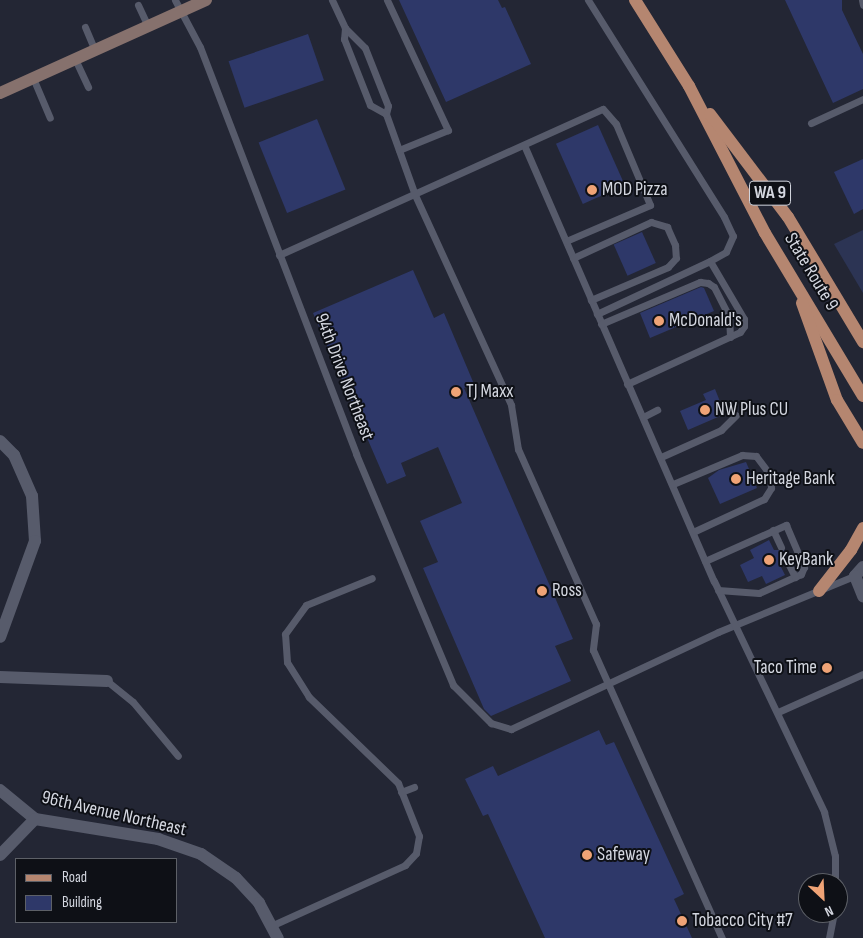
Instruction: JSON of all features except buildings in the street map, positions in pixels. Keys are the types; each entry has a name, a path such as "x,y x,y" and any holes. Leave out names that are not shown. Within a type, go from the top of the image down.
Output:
{"main road":[{"name":"State Route 9","path":"636,0 688,86 765,233 794,276 863,396"},
{"name":"State Route 9","path":"688,86 788,217 863,342"},
{"path":"794,276 837,400 863,443"},
{"path":"819,591 851,550 863,528"}],"street":[{"path":"0,93 148,26 177,6 206,0"},
{"path":"0,441 14,455 32,496 35,541 0,637"},
{"path":"860,572 863,596"},
{"path":"0,677 106,681"},
{"name":"96th Avenue Northeast","path":"0,790 34,819 158,839 202,854 236,878 259,903 273,925 278,938"},
{"path":"0,855 34,819"}],"lane":[{"path":"332,0 345,28 365,48 388,106 386,114 414,195 511,405 518,449 596,624 593,650 722,938"},
{"path":"388,0 448,130 399,150"},
{"path":"588,0 724,217 733,236 726,252 597,314"},
{"path":"862,0 863,5"},
{"path":"138,5 148,26"},
{"name":"94th Drive Northeast","path":"177,6 200,47 356,454 453,685 491,723 510,729 607,683"},
{"path":"85,27 94,50"},
{"path":"345,28 344,39 370,105 386,114"},
{"path":"76,59 88,87"},
{"path":"33,78 50,118"},
{"path":"811,123 863,99"},
{"path":"279,255 603,109 616,124 650,205 566,241"},
{"path":"524,145 642,417 695,531 705,562 824,812 835,856 835,873"},
{"path":"574,258 650,222 666,227 675,246 676,258 668,267 591,300"},
{"path":"628,384 740,332 744,326 744,318 710,261"},
{"path":"601,324 700,282 708,283 714,287 729,317 730,337"},
{"path":"642,417 657,410"},
{"path":"661,458 721,430 736,415"},
{"path":"673,484 742,455 756,456 769,473 771,488 764,499 695,531"},
{"path":"705,562 786,524 804,567 801,574 759,593 718,590"},
{"path":"773,530 781,547"},
{"path":"788,561 795,577"},
{"path":"607,683 860,572"},
{"path":"273,925 404,865 416,853 419,836 398,784 309,697 287,662 285,634 306,605 372,578"},
{"path":"778,712 863,674"},
{"path":"106,681 133,702 178,756"},
{"path":"401,792 414,786"},
{"path":"829,938 832,923"}],"shaded area":[{"path":"863,230 863,293 834,244"}],"place":[{"name":"MOD Pizza","path":"592,190"},
{"name":"McDonald's","path":"659,321"},
{"name":"TJ Maxx","path":"456,392"},
{"name":"NW Plus CU","path":"705,410"},
{"name":"Heritage Bank","path":"736,479"},
{"name":"KeyBank","path":"769,560"},
{"name":"Ross","path":"542,591"},
{"name":"Taco Time","path":"827,668"},
{"name":"Safeway","path":"587,855"},
{"name":"Tobacco City #7","path":"682,921"}]}
